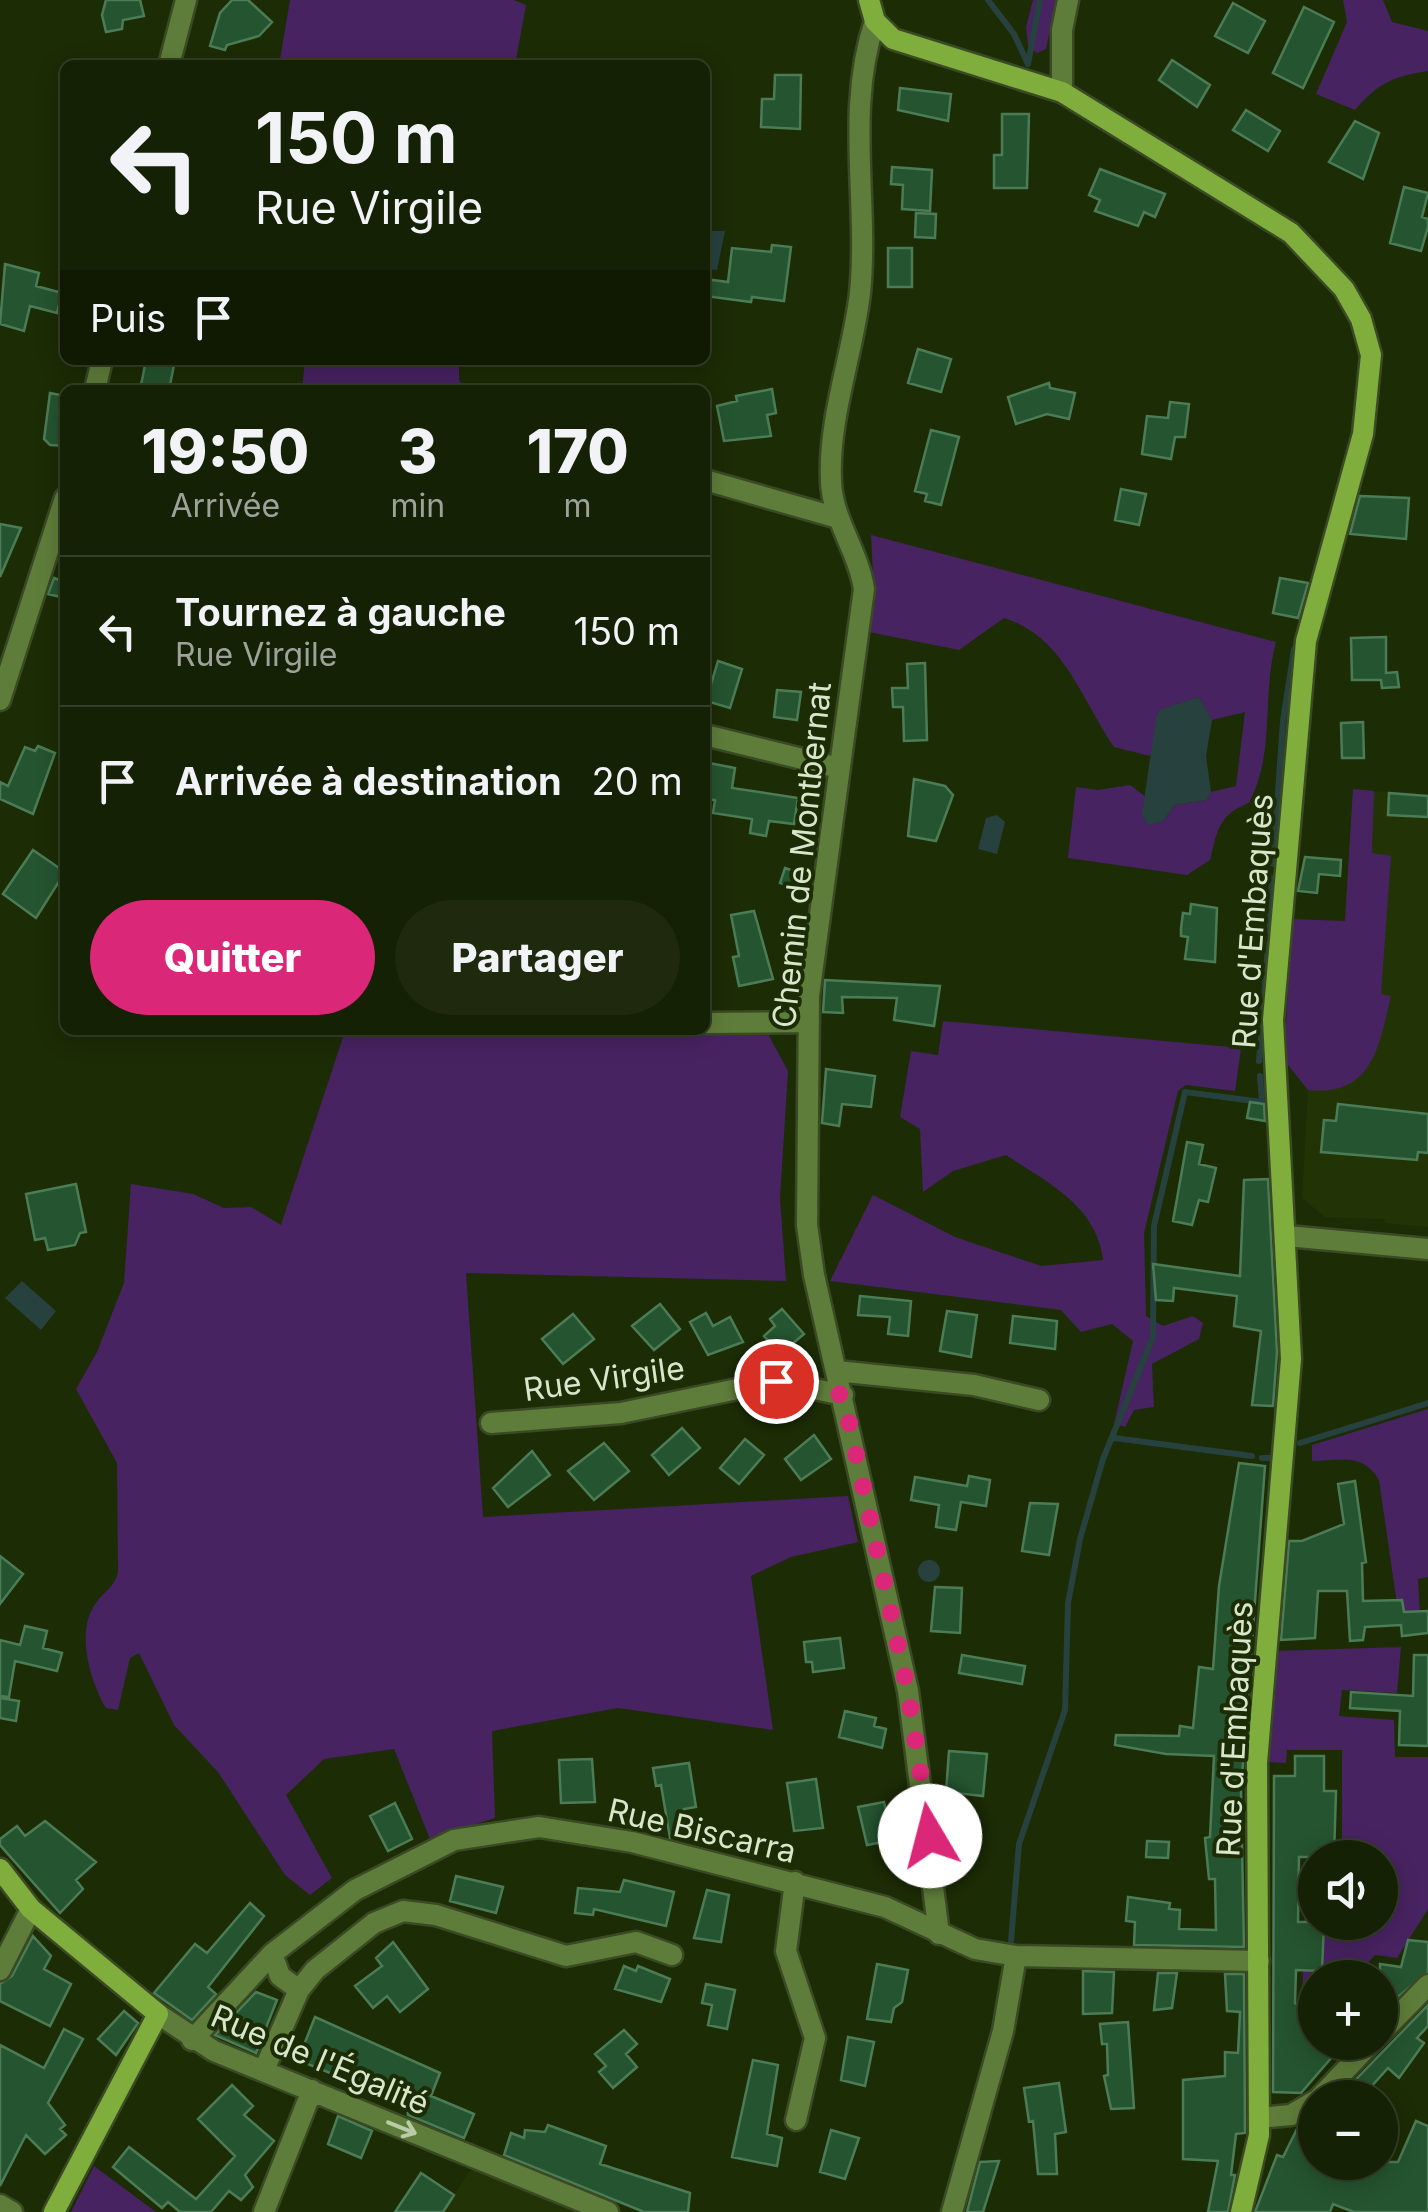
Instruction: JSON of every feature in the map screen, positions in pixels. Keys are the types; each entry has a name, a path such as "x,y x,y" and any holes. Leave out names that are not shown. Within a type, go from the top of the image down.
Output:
{"street":[{"path":"170,60 186,0"},
{"path":"869,0 876,21"},
{"path":"1062,92 1062,30 1068,0"},
{"name":"Rue d'Embaquès","path":"876,21 893,39 919,49 1062,92 1291,233 1344,289 1361,319 1371,355 1363,434 1306,641 1272,1020 1292,1359 1256,1764 1259,2118 1241,2212"},
{"name":"Chemin de Montbernat","path":"876,21 862,60 859,98 860,292 831,465 838,518 860,566 864,589 838,768 809,1022 806,1226 908,1691 939,1934"},
{"path":"710,481 838,518"},
{"path":"0,700 60,514"},
{"path":"710,735 838,768"},
{"path":"710,1023 809,1022"},
{"path":"1287,1236 1428,1249"},
{"path":"836,1370 974,1385 1039,1400"},
{"name":"Rue Virgile","path":"490,1423 621,1413 776,1381 843,1395"},
{"name":"Rue Biscarra","path":"192,2040 272,1954 369,1882 411,1858 484,1833 539,1827 632,1842 885,1906 975,1949 1016,1956 1259,1961"},
{"name":"Rue de l'Égalité","path":"0,1869 31,1908 192,2040 608,2212"},
{"path":"796,1882 786,1951 815,2038 796,2120"},
{"path":"0,1970 31,1908"},
{"path":"264,2070 299,1990 315,1970 374,1923 403,1911 436,1915 566,1956 636,1942 672,1956"},
{"path":"272,1954 280,1976 299,1990"},
{"path":"952,2212 1003,2031 1016,1956"},
{"path":"1398,2016 1428,1985"},
{"path":"54,2212 158,2014"},
{"path":"1335,2080 1355,2060"},
{"path":"264,2212 312,2090"},
{"path":"1259,2118 1291,2116 1298,2111"},
{"path":"0,2206 12,2212"}],"shaded area":[{"path":"290,0 514,0 526,5 516,60 280,60"},
{"path":"1033,0 1056,0 1046,49 1037,53 1028,46 1026,27"},
{"path":"1343,0 1383,0 1392,22 1428,31 1428,71 1387,82 1355,110 1316,94 1347,22"},
{"path":"304,365 459,365 462,385 302,385"},
{"path":"871,535 1276,642 1257,783 1249,803 1225,818 1210,860 1187,875 1068,858 1076,787 1098,790 1130,785 1146,797 1143,815 1163,821 1175,805 1207,800 1211,792 1236,786 1245,712 1212,720 1199,697 1162,709 1150,756 1114,747 1069,672 1042,639 1025,627 1004,618 959,650 869,632 874,597"},
{"path":"1353,789 1428,796 1428,1227 1386,1223 1383,1219 1325,1217 1302,1198 1308,1090 1337,1046"},
{"path":"1353,789 1374,791 1372,853 1391,856 1381,994 1391,996 1376,1050 1359,1077 1329,1090 1308,1090 1284,1060 1292,919 1345,921"},
{"path":"943,1021 1241,1048 1235,1091 1186,1085 1178,1091 1144,1233 1146,1316 1163,1326 1193,1316 1203,1323 1199,1339 1152,1364 1154,1407 1134,1410 1125,1427 1114,1424 1133,1341 1112,1324 1081,1332 1061,1310 830,1281 873,1195 955,1237 1041,1266 1103,1260 1099,1241 1081,1210 1054,1186 1006,1155 953,1171 923,1192 920,1129 900,1117 911,1051 938,1055"},
{"path":"768,1034 788,1071 780,1198 786,1281 466,1273 483,1517 848,1496 858,1542 791,1557 751,1576 773,1730 618,1708 492,1731 495,1818 430,1839 394,1749 324,1759 286,1795 332,1878 310,1895 285,1875 218,1772 174,1725 139,1653 130,1658 118,1710 106,1708 90,1670 86,1627 96,1603 118,1572 117,1463 76,1389 97,1352 124,1283 131,1184 193,1194 224,1208 251,1207 281,1225 343,1037"},
{"path":"1428,1409 1428,1577 1418,1579 1420,1616 1399,1618 1379,1480 1358,1462 1312,1461 1312,1445"},
{"path":"1401,1647 1397,1693 1342,1690 1339,1716 1394,1720 1395,1757 1428,1757 1428,1909 1397,1958 1375,1955 1370,1960 1303,1960 1304,1940 1398,1940 1398,1840 1342,1840 1342,1750 1287,1750 1286,1763 1266,1762 1275,1651"},
{"path":"94,2166 156,2212 71,2212"},
{"path":"471,2169 503,2182 576,2212 443,2212"}],"water":[{"path":"710,231 725,231 717,270 710,269"},
{"path":"1199,697 1212,720 1206,756 1211,792 1207,800 1175,805 1163,821 1148,825 1142,815 1156,717 1161,709"},
{"path":"997,815 1005,822 997,854 978,849 986,818"},
{"path":"22,1281 56,1311 41,1330 5,1298"},
{"path":"929,1560 937,1563 937,1579 929,1582 921,1579 918,1571 921,1563"}],"building":[{"path":"106,0 140,0 144,16 123,20 122,29 106,32 102,15"},
{"path":"232,0 248,0 272,22 259,36 227,45 225,50 210,46 220,13"},
{"path":"1233,3 1265,21 1248,53 1215,36"},
{"path":"1304,7 1334,22 1303,88 1273,73"},
{"path":"1172,60 1210,85 1197,107 1159,80"},
{"path":"775,75 801,75 800,129 761,127 762,99 774,99"},
{"path":"900,88 951,94 948,121 898,110"},
{"path":"1246,110 1280,131 1268,151 1233,130"},
{"path":"1002,114 1029,114 1027,188 994,188 994,155 1002,155"},
{"path":"1355,121 1379,133 1363,179 1329,162"},
{"path":"892,167 932,170 930,211 902,209 903,185 891,184"},
{"path":"1100,169 1165,194 1155,217 1144,212 1138,226 1095,211 1100,200 1089,195"},
{"path":"1404,187 1428,193 1422,217 1428,219 1428,227 1421,251 1390,243"},
{"path":"916,213 936,214 935,238 915,237"},
{"path":"772,245 791,247 784,301 710,297 710,280 728,282 732,248 771,252"},
{"path":"888,248 912,248 912,287 888,287"},
{"path":"5,264 39,273 36,286 60,292 57,313 30,306 24,331 0,324"},
{"path":"918,349 951,359 941,392 908,383"},
{"path":"145,365 174,365 170,385 141,385"},
{"path":"1049,383 1050,388 1075,393 1069,419 1047,414 1016,424 1008,397"},
{"path":"772,389 776,413 767,415 771,436 724,441 717,406 737,401 736,396"},
{"path":"50,393 60,395 60,446 50,445 44,439"},
{"path":"1170,402 1189,404 1185,437 1175,437 1171,459 1142,454 1147,416 1168,418"},
{"path":"931,430 959,437 941,505 925,501 927,494 915,491"},
{"path":"1121,489 1146,494 1139,525 1115,520"},
{"path":"1360,496 1409,498 1406,539 1350,534"},
{"path":"0,524 21,528 0,577"},
{"path":"54,578 60,580 60,597 48,594"},
{"path":"1280,578 1308,583 1298,618 1273,613"},
{"path":"1386,637 1386,673 1397,672 1399,687 1382,688 1381,680 1352,680 1351,638"},
{"path":"718,661 742,669 730,708 710,702"},
{"path":"925,663 927,740 904,741 903,707 893,707 892,688 908,688 907,664"},
{"path":"777,690 801,692 797,720 774,717"},
{"path":"1363,722 1364,758 1342,758 1341,723"},
{"path":"38,746 55,753 33,814 0,799 0,782 8,786 25,747 35,751"},
{"path":"710,763 735,768 732,788 798,798 794,824 769,821 766,836 750,833 752,819 713,813 715,800 710,800"},
{"path":"914,779 945,786 953,795 936,841 908,836"},
{"path":"1389,793 1428,796 1428,817 1388,815"},
{"path":"33,850 60,869 60,880 36,918 3,894"},
{"path":"1305,857 1341,860 1340,876 1319,874 1317,893 1298,891"},
{"path":"785,868 800,873 795,888 780,883"},
{"path":"1191,904 1217,908 1215,962 1185,959 1188,937 1181,936 1181,928 1183,913 1190,914"},
{"path":"754,911 773,979 739,986 733,957 739,956 731,915"},
{"path":"825,980 940,986 934,1026 894,1020 897,998 842,997 843,1013 823,1012"},
{"path":"826,1069 875,1076 871,1107 842,1104 839,1126 822,1123"},
{"path":"1250,1102 1264,1104 1265,1121 1247,1118"},
{"path":"1338,1104 1428,1114 1428,1153 1418,1152 1417,1160 1321,1152 1324,1120 1336,1121"},
{"path":"1187,1142 1203,1145 1199,1164 1216,1168 1208,1202 1199,1200 1192,1225 1173,1221"},
{"path":"1268,1179 1277,1352 1273,1406 1252,1405 1261,1331 1234,1326 1237,1296 1174,1288 1173,1301 1156,1300 1153,1264 1240,1276 1244,1180"},
{"path":"76,1184 86,1232 80,1233 75,1245 48,1250 45,1238 35,1240 26,1194"},
{"path":"860,1296 911,1301 908,1336 888,1334 890,1317 858,1315"},
{"path":"660,1304 680,1329 654,1350 632,1326"},
{"path":"782,1309 804,1334 780,1354 764,1336 775,1326 770,1319"},
{"path":"947,1311 977,1315 971,1357 940,1351"},
{"path":"706,1313 713,1326 730,1317 743,1342 708,1355 690,1322"},
{"path":"573,1314 594,1339 563,1364 542,1339"},
{"path":"1013,1316 1057,1321 1055,1349 1010,1343"},
{"path":"682,1428 700,1448 669,1475 652,1455"},
{"path":"814,1435 831,1459 801,1480 785,1459"},
{"path":"745,1439 764,1455 739,1484 720,1468"},
{"path":"604,1443 629,1471 594,1500 568,1471"},
{"path":"532,1451 550,1475 508,1507 493,1488"},
{"path":"1239,1463 1265,1466 1241,1790 1244,1947 1134,1945 1135,1922 1126,1921 1128,1897 1170,1903 1169,1909 1180,1910 1179,1929 1216,1930 1215,1879 1209,1879 1205,1838 1210,1837 1214,1756 1166,1754 1115,1745 1116,1735 1179,1736 1180,1726 1193,1728 1199,1667 1213,1669 1219,1586"},
{"path":"969,1476 990,1480 986,1506 961,1502 956,1530 936,1527 939,1505 911,1500 915,1477 967,1486"},
{"path":"1355,1481 1366,1562 1362,1563 1363,1601 1402,1600 1404,1612 1428,1611 1428,1633 1402,1636 1401,1625 1365,1627 1363,1640 1350,1641 1347,1591 1318,1591 1315,1638 1281,1640 1289,1541 1302,1541 1344,1524 1338,1484"},
{"path":"1030,1503 1058,1504 1049,1555 1022,1551"},
{"path":"0,1556 23,1574 0,1604"},
{"path":"935,1587 962,1588 960,1633 931,1631"},
{"path":"25,1626 47,1631 43,1648 62,1653 57,1671 15,1661 9,1697 0,1696 0,1640 20,1645"},
{"path":"840,1638 844,1668 813,1672 812,1662 806,1662 804,1642"},
{"path":"962,1655 1025,1666 1022,1684 959,1673"},
{"path":"1414,1655 1428,1655 1428,1746 1399,1745 1400,1711 1350,1708 1351,1692 1413,1696"},
{"path":"0,1698 19,1701 16,1721 0,1718"},
{"path":"845,1711 876,1718 874,1726 886,1729 882,1748 839,1737"},
{"path":"949,1751 987,1754 983,1796 946,1792"},
{"path":"1295,1756 1324,1756 1324,1791 1336,1791 1335,1840 1298,1840 1298,1940 1323,1940 1322,1960 1298,1960 1298,2060 1329,2060 1312,2080 1298,2080 1298,2093 1273,2092 1274,1776 1295,1776"},
{"path":"592,1759 595,1802 561,1803 559,1760"},
{"path":"689,1763 696,1807 684,1809 687,1839 680,1840 670,1838 661,1785 656,1786 653,1768"},
{"path":"816,1779 823,1828 794,1831 787,1783"},
{"path":"884,1802 893,1840 867,1845 858,1807"},
{"path":"395,1803 412,1839 388,1851 370,1816"},
{"path":"45,1821 96,1862 76,1880 83,1889 60,1913 0,1845 0,1839 17,1826 25,1836"},
{"path":"1147,1841 1169,1842 1168,1858 1146,1857"},
{"path":"456,1876 503,1887 496,1913 450,1901"},
{"path":"624,1880 674,1892 666,1926 594,1909 593,1915 575,1913 578,1888 620,1892"},
{"path":"707,1890 729,1895 721,1942 694,1938"},
{"path":"250,1903 264,1916 208,1987 216,1994 192,2020 154,1993 195,1944 207,1953"},
{"path":"33,1936 51,1956 44,1969 71,1984 50,2026 0,2001 0,1984 12,1976"},
{"path":"1408,1940 1428,1942 1428,1972 1398,1997 1398,1967"},
{"path":"393,1942 428,1989 400,2012 387,1996 373,2008 355,1986 382,1966 376,1958"},
{"path":"877,1964 908,1970 902,2002 894,2008 891,2022 867,2019"},
{"path":"624,1966 636,1971 638,1966 670,1979 661,2002 615,1989"},
{"path":"1083,1971 1114,1972 1112,2013 1083,2014"},
{"path":"1158,1973 1177,1973 1172,2008 1154,2010"},
{"path":"1225,1974 1244,1974 1245,2133 1236,2134 1231,2175 1235,2175 1228,2212 1208,2212 1218,2161 1183,2159 1183,2080 1225,2076 1225,2052 1238,2053 1240,2012 1227,2011"},
{"path":"706,1984 735,1990 727,2029 708,2025 712,2005 702,2003"},
{"path":"256,1992 277,2000 256,2053 215,2035"},
{"path":"1428,2005 1428,2026 1417,2038 1424,2043 1399,2078 1388,2068 1377,2080 1355,2080 1375,2060 1398,2060 1398,2036"},
{"path":"124,2011 138,2023 116,2055 98,2039"},
{"path":"315,2017 440,2073 431,2096 474,2114 464,2138 408,2115 407,2104 298,2060"},
{"path":"1128,2022 1134,2108 1111,2109 1104,2076 1108,2075 1107,2044 1102,2044 1100,2024"},
{"path":"64,2029 83,2039 48,2103 65,2125 60,2129 66,2135 45,2154 26,2135 0,2186 0,2045 44,2068"},
{"path":"624,2030 637,2044 626,2054 637,2067 613,2088 599,2072 606,2066 595,2054"},
{"path":"848,2037 874,2042 865,2086 841,2080"},
{"path":"753,2060 778,2065 767,2134 782,2138 777,2166 732,2157"},
{"path":"1059,2083 1066,2132 1055,2134 1057,2174 1038,2174 1033,2121 1029,2122 1024,2088"},
{"path":"232,2085 253,2106 244,2115 274,2141 245,2175 253,2187 241,2200 229,2191 211,2212 180,2212 168,2202 162,2208 113,2167 129,2147 196,2199 235,2156 198,2119"},
{"path":"338,2116 372,2131 361,2158 328,2144"},
{"path":"1416,2121 1428,2126 1428,2212 1354,2212 1333,2204 1330,2212 1255,2212 1277,2155 1283,2157 1298,2127 1298,2180 1398,2180 1398,2162"},
{"path":"548,2125 606,2146 600,2164 690,2193 688,2212 644,2212 504,2155 511,2133 524,2138 525,2130 545,2132"},
{"path":"831,2130 859,2138 845,2179 820,2172"},
{"path":"999,2161 983,2212 967,2212 980,2162"},
{"path":"421,2173 454,2195 443,2212 395,2212"}],"waterway":[{"path":"988,0 1014,34 1028,64 1040,0"},
{"path":"1273,864 1283,721 1294,649"},
{"path":"1269,931 1272,878"},
{"path":"1259,1061 1268,944"},
{"path":"1011,1941 1019,1844 1065,1710 1068,1603 1080,1539 1103,1459 1153,1337 1154,1226 1185,1092 1262,1102 1260,1076"},
{"path":"1300,1443 1428,1403"},
{"path":"1114,1438 1252,1456"},
{"path":"1262,1458 1274,1458"}],"route":[{"path":"776,1381 843,1395 908,1691 930,1836"}]}
